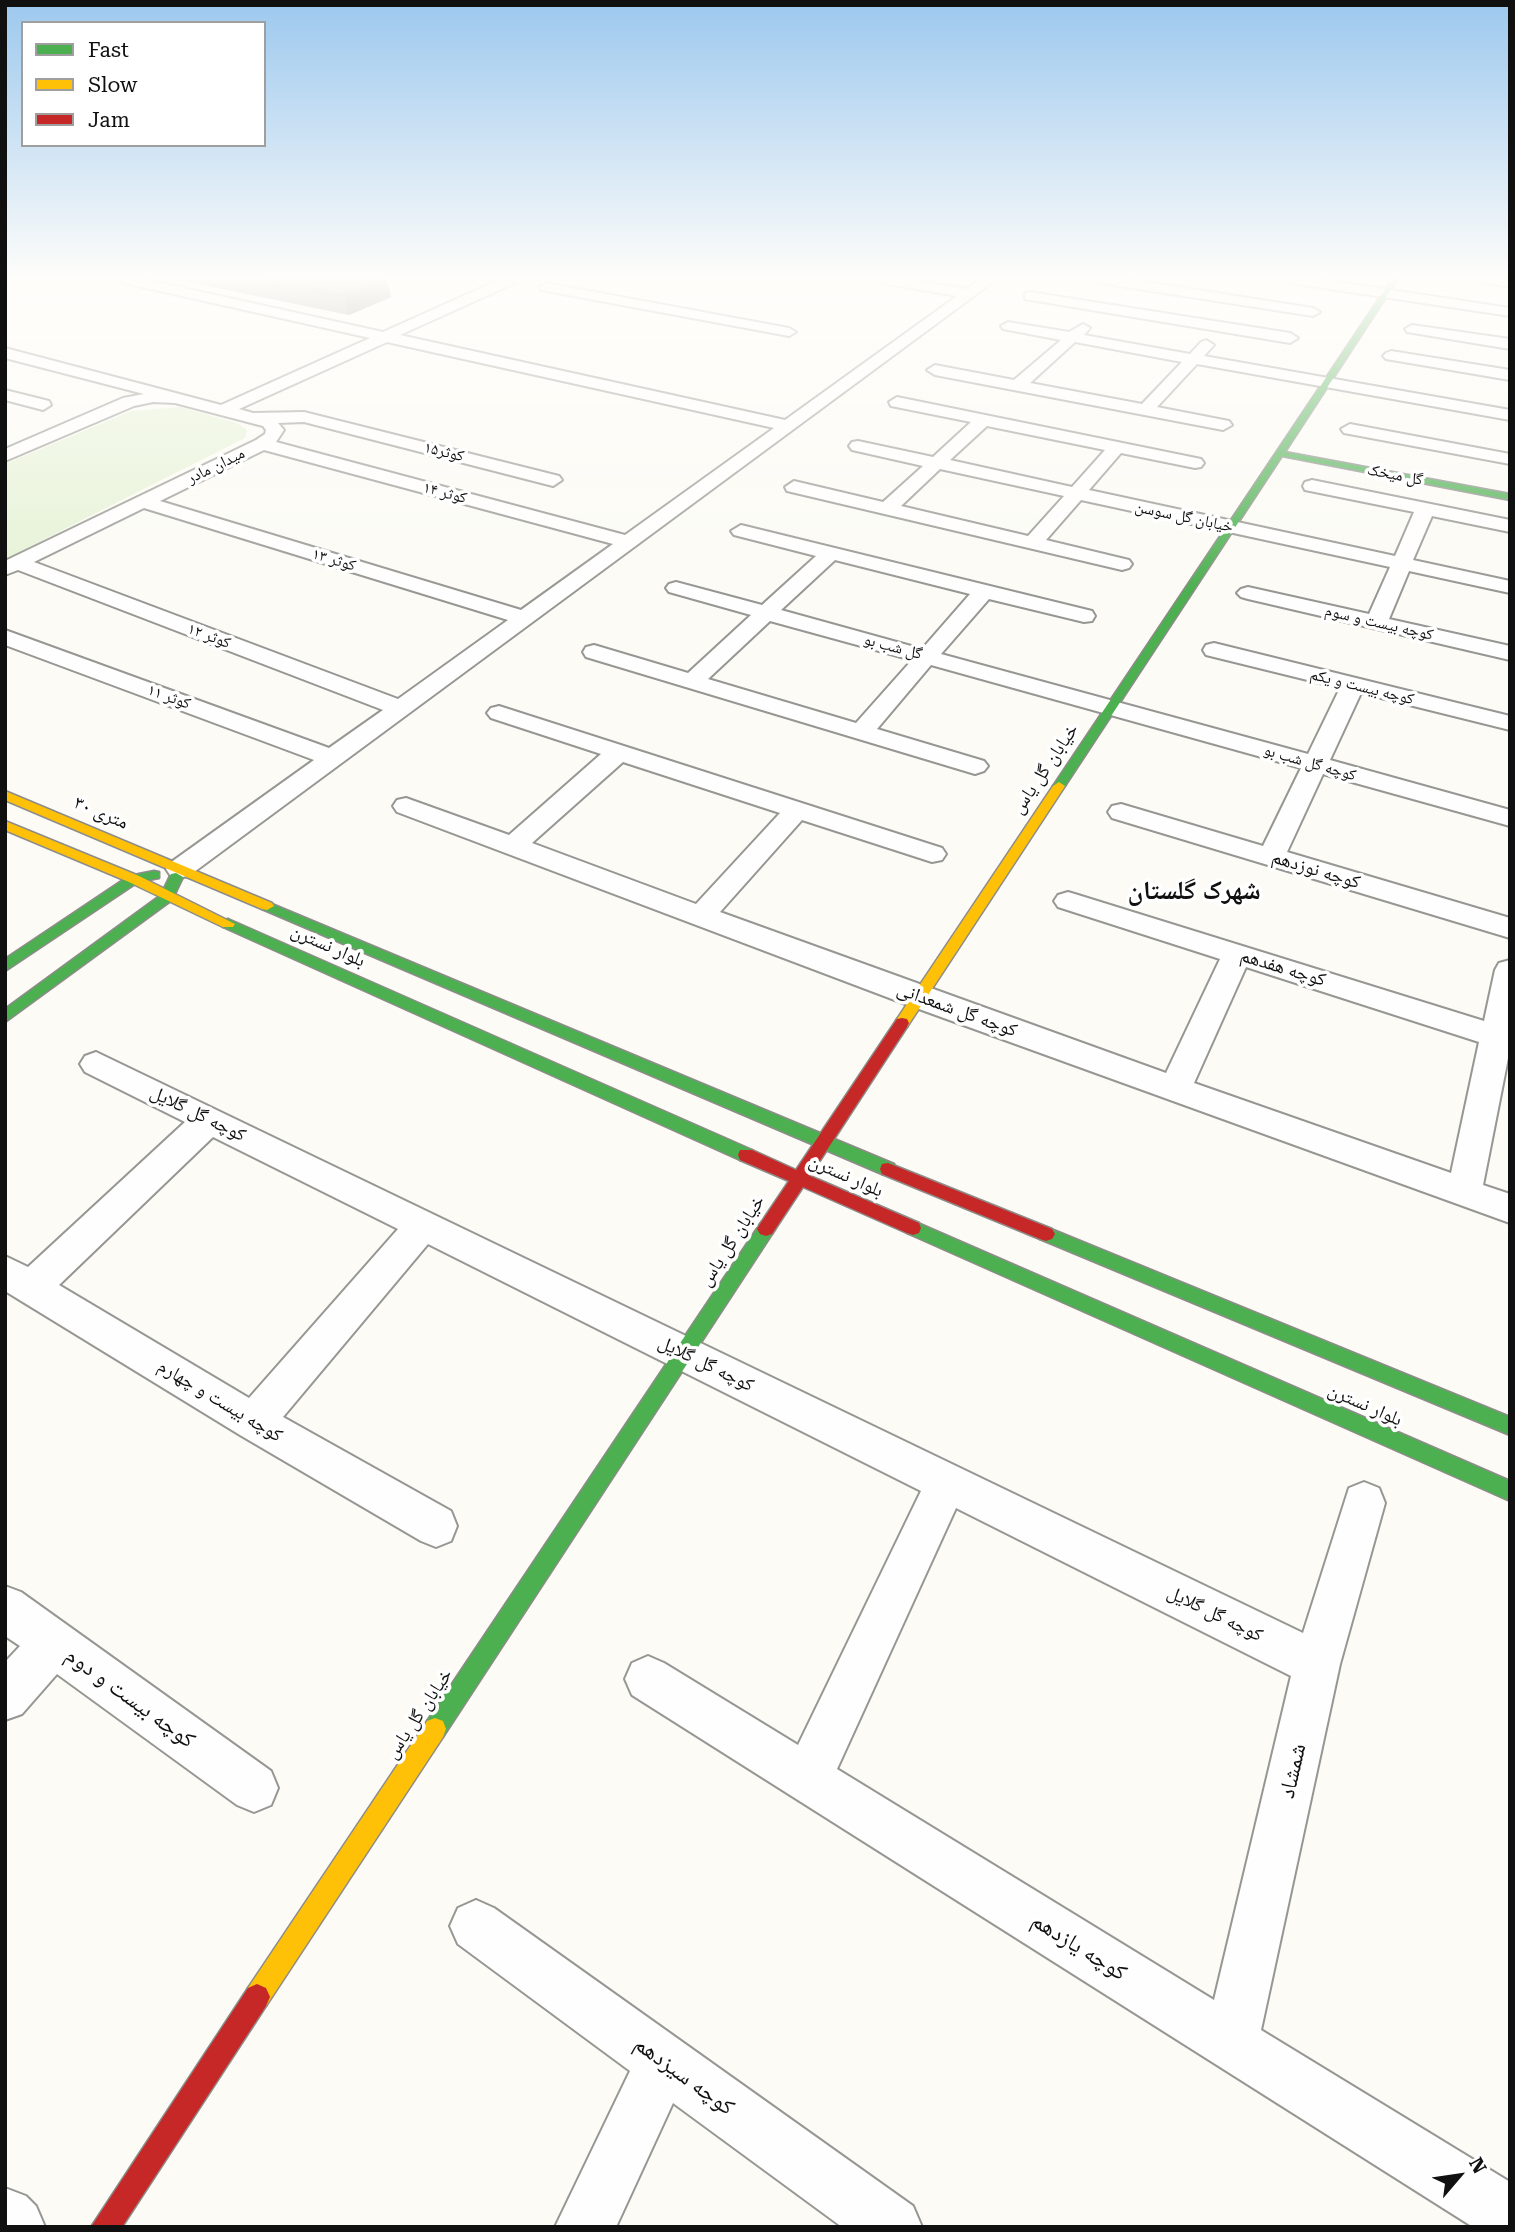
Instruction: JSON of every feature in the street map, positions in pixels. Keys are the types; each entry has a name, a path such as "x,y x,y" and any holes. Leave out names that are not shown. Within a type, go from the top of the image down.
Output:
{"street":[{"path":"118,383 175,398"},
{"path":"223,410 283,383"},
{"path":"595,383 789,426"},
{"path":"5,966 134,879 180,869 848,383"},
{"path":"1002,383 1223,425"},
{"path":"1017,386 1020,383"},
{"path":"1146,410 1156,390 1164,383"},
{"name":"خیابان گل یاس","path":"104,2227 1325,383"},
{"path":"1351,383 1476,389 1490,383"},
{"path":"1461,383 1476,389 1510,415"},
{"path":"1451,448 1476,389"},
{"path":"5,395 43,405"},
{"name":"میدان مادر","path":"5,456 129,401 153,397 175,398 269,422 275,430 273,437 262,444 11,566"},
{"path":"897,402 1195,463"},
{"name":"کوثر۱۵","path":"253,418 304,417 553,480"},
{"path":"887,509 983,420"},
{"path":"1350,429 1510,459"},
{"name":"کوثر ۱۴","path":"262,444 628,542"},
{"name":"خیابان گل سوسن","path":"858,446 1510,587"},
{"path":"1033,543 1117,447"},
{"name":"گل میخک","path":"1282,449 1510,488"},
{"name":"گل میخک","path":"1282,449 1510,497"},
{"path":"1312,486 1510,526"},
{"path":"793,487 1122,564"},
{"name":"کوثر ۱۳","path":"143,502 525,618"},
{"path":"1376,623 1425,509"},
{"path":"741,531 1084,617"},
{"path":"692,681 831,554"},
{"name":"کوثر ۱۲","path":"11,566 400,709"},
{"name":"گل شب بو","path":"676,588 1111,707"},
{"path":"861,732 984,592"},
{"name":"کوچه بیست و سوم","path":"1248,593 1510,653"},
{"name":"کوثر ۱۱","path":"5,636 332,758"},
{"name":"کوچه بیست و یکم","path":"1214,650 1510,723"},
{"path":"594,652 975,766"},
{"path":"1271,857 1353,685"},
{"name":"کوچه گل شب بو","path":"1111,707 1510,818"},
{"path":"499,712 932,854"},
{"path":"513,846 619,752"},
{"name":"۳۰ متری","path":"5,795 180,869"},
{"name":"کوچه گل شمعدانی","path":"406,806 919,997 1510,1209"},
{"path":"701,916 797,810"},
{"name":"کوچه نوزدهم","path":"1121,812 1510,928"},
{"path":"5,825 134,879 167,897"},
{"path":"5,1017 167,897 180,869"},
{"name":"بلوار نسترن","path":"180,869 823,1142 1510,1426"},
{"name":"بلوار نسترن","path":"167,897 1510,1491"},
{"name":"کوچه هفدهم","path":"1068,901 1497,1036"},
{"path":"1175,1089 1237,954"},
{"path":"1464,1192 1510,971"},
{"name":"کوچه گل گلایل","path":"96,1064 1317,1664"},
{"path":"18,1280 209,1120"},
{"path":"254,1422 423,1225"},
{"name":"کوچه بیست و چهارم","path":"18,1280 254,1422 436,1526"},
{"path":"808,1778 947,1482"},
{"name":"شمشاد","path":"1231,2043 1317,1664 1364,1503"},
{"name":"کوچه بیست و دوم","path":"5,1608 254,1788"},
{"path":"5,1697 54,1643"},
{"name":"کوچه یازدهم","path":"648,1679 1510,2216"},
{"name":"کوچه سیزدهم","path":"476,1926 892,2227"},
{"path":"585,2227 664,2061"},
{"path":"5,2217 15,2227"}],"green space":[{"path":"180,407 237,423 247,430 245,438 5,559 5,464 131,411"}],"traffic: fast":[{"path":"1059,786 1326,383"},
{"path":"1279,453 1510,497"},
{"path":"5,966 134,879 154,875"},
{"path":"5,1017 167,897 176,877"},
{"path":"267,906 888,1169"},
{"path":"228,924 746,1155"},
{"path":"913,1228 1510,1491"},
{"path":"435,1729 766,1229"},
{"path":"1046,1234 1510,1426"}],"traffic: slow":[{"path":"902,1023 1059,786"},
{"path":"5,795 267,906"},
{"path":"5,825 134,879 228,924"},
{"path":"257,1997 435,1729"}],"traffic: jam":[{"path":"766,1229 902,1023"},
{"path":"746,1155 913,1228"},
{"path":"888,1169 1046,1234"},
{"path":"105,2227 257,1997"}],"district":[{"name":"شهرک گلستان","path":"1194,891"}]}
